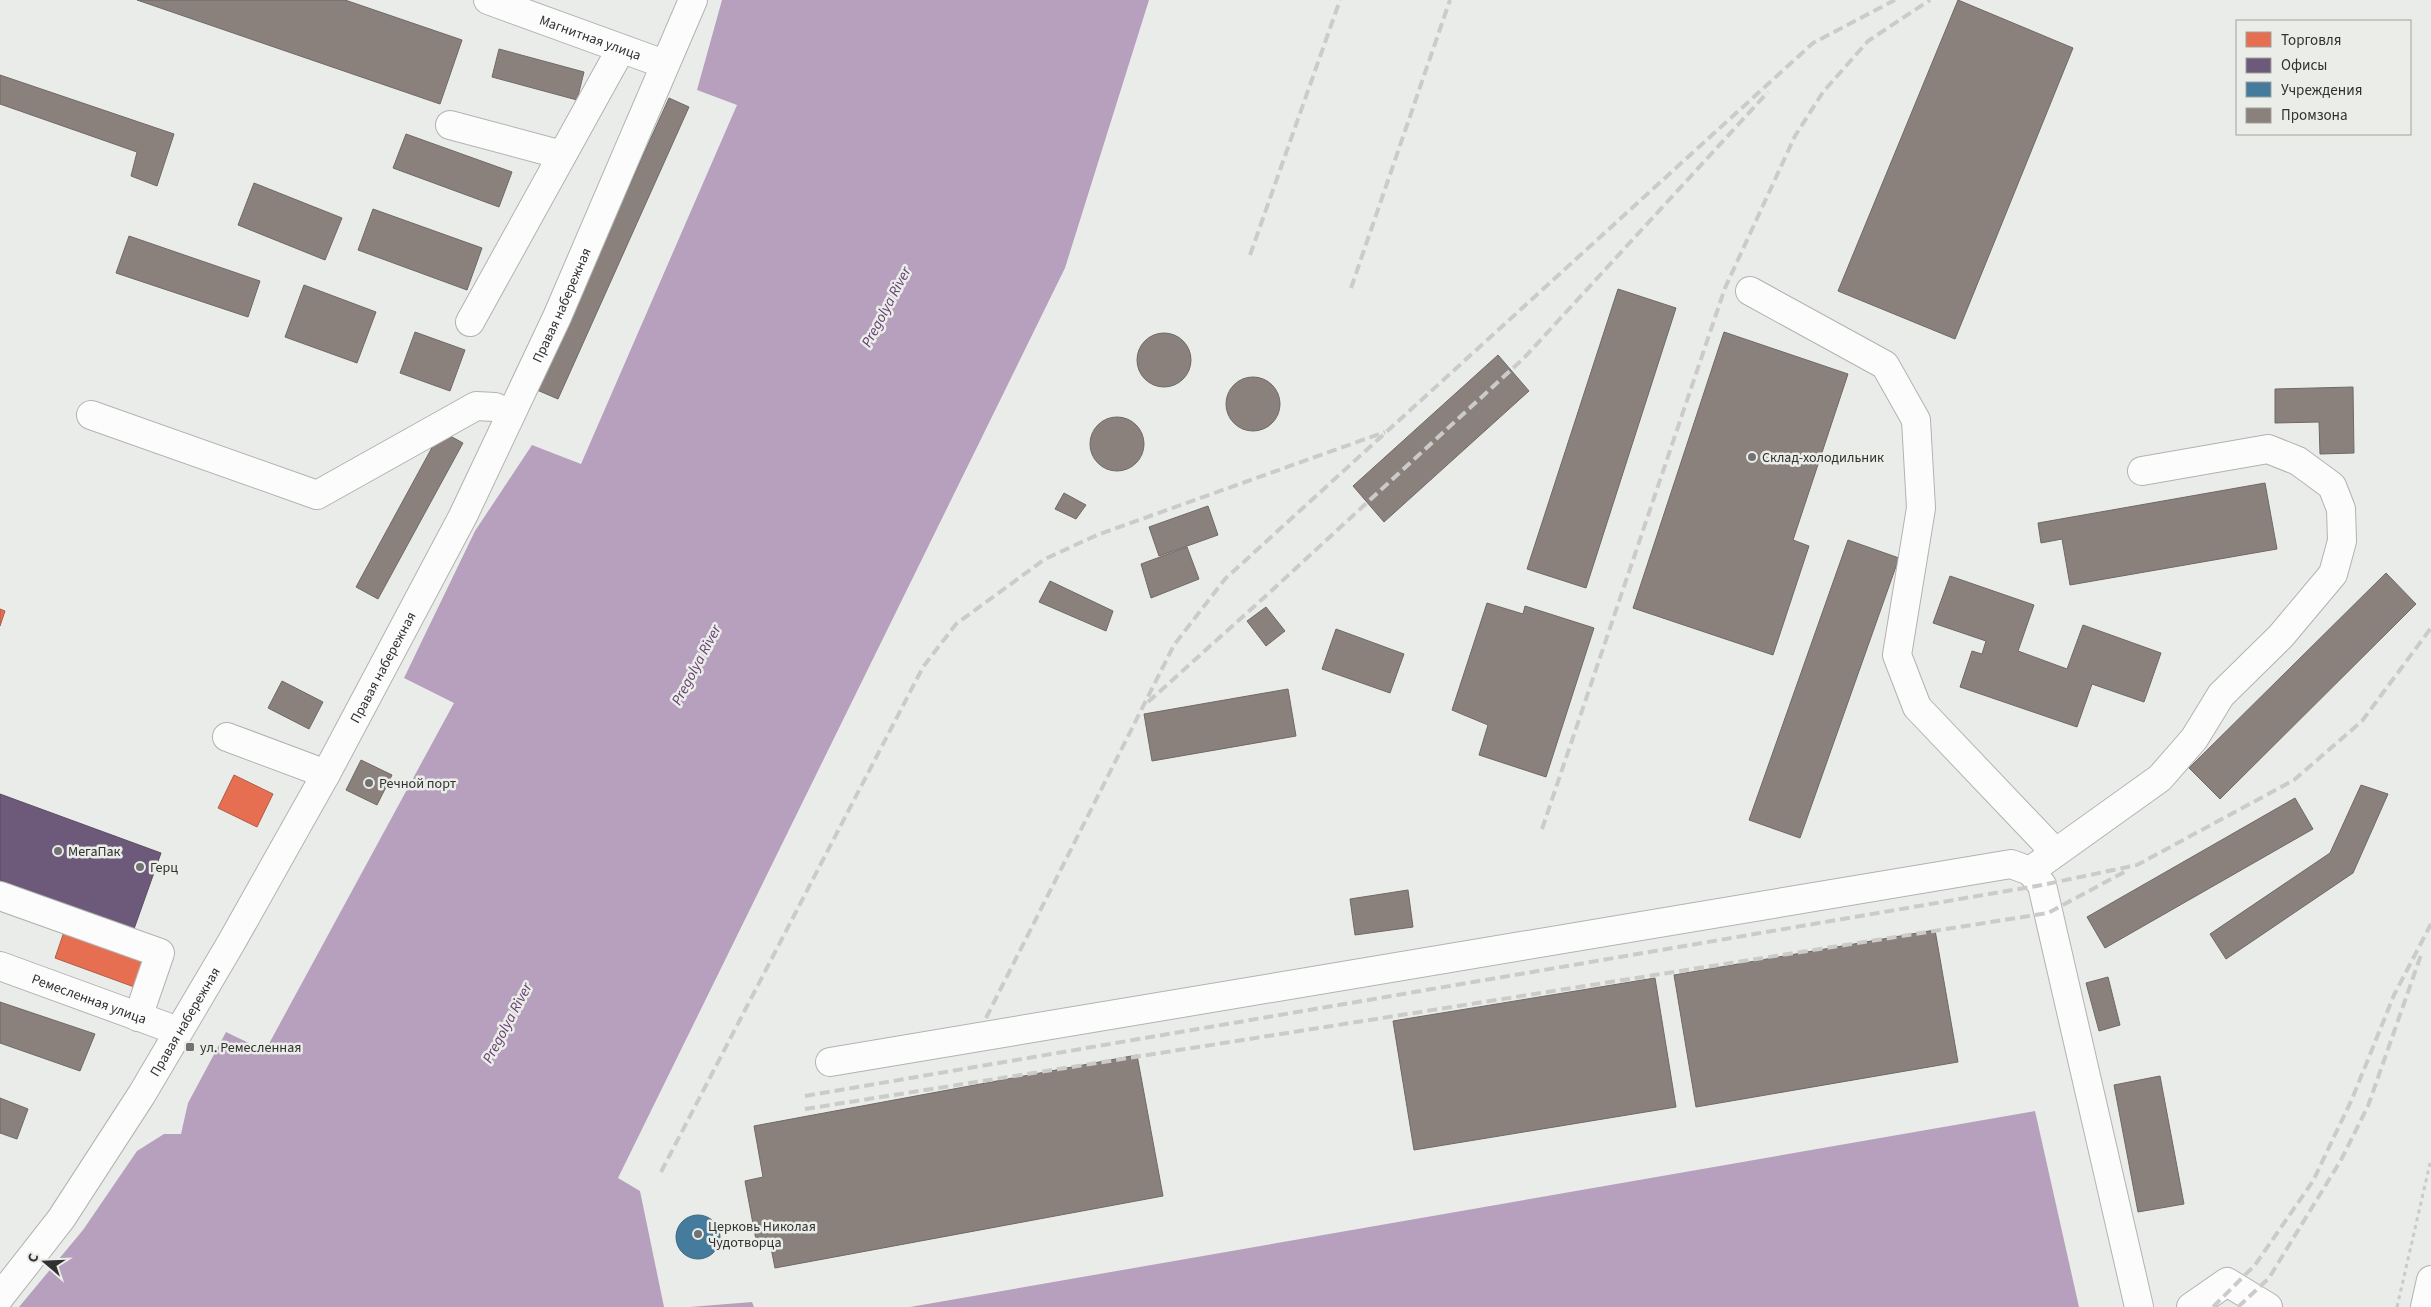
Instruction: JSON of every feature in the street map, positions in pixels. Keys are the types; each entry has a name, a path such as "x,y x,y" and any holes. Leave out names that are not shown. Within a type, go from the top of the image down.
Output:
{"street":[{"name":"Магнитная улица","path":"488,0 664,64"},
{"name":"Правая набережная","path":"0,1297 61,1218 142,1094 231,943 326,774 463,516 556,317 693,0"},
{"path":"470,322 621,49"},
{"path":"450,125 562,155"},
{"path":"1750,291 1885,365 1916,420 1920,508 1897,655 1917,707 2055,852"},
{"path":"91,416 317,496 476,406 495,408 511,414"},
{"path":"2030,871 2160,778 2194,739 2221,695 2282,636 2333,574 2342,541 2341,510 2332,486 2298,461 2268,449 2142,470"},
{"path":"228,736 326,774"},
{"path":"830,1062 2011,864 2030,871 2042,885 2139,1307"},
{"path":"0,896 160,953 138,1017"},
{"name":"Ремесленная улица","path":"0,966 178,1031"},
{"path":"2425,1307 2431,1280"},
{"path":"2191,1307 2227,1282 2268,1307"}],"path":[{"path":"2397,1307 2431,1159"}],"water":[{"name":"Pregolya River","path":"722,0 1149,0 1065,268 618,1178 640,1191 664,1307 19,1307 83,1230 137,1151 164,1134 181,1134 188,1103 226,1032 265,1051 454,703 404,678 475,531 532,445 581,464 737,105 697,90"},
{"path":"2035,1111 2079,1307 910,1307"},
{"path":"752,1302 754,1307 690,1307"}],"building: Торговля":[{"path":"0,609 5,611 0,626"},
{"path":"234,775 273,794 257,827 218,808"},
{"path":"65,929 146,958 137,988 55,958"}],"building: Офисы":[{"path":"0,794 161,853 134,929 0,880"}],"building: Учреждения":[{"name":"Церковь Николая Чудотворца","path":"702,1215 714,1221 719,1228 719,1246 714,1253 707,1258 694,1259 686,1256 679,1249 676,1233 679,1225 686,1218"}],"building: Промзона":[{"path":"137,0 345,0 462,40 440,104"},
{"path":"1958,0 2073,48 1955,339 1838,291"},
{"path":"499,49 584,72 577,100 492,77"},
{"path":"0,75 174,134 157,186 131,176 137,152 0,104"},
{"path":"669,98 689,107 558,399 537,390"},
{"path":"406,134 512,172 499,207 393,168"},
{"path":"254,183 342,218 325,260 238,225"},
{"path":"373,209 482,248 467,290 358,250"},
{"path":"129,236 260,281 248,317 116,273"},
{"path":"304,285 376,312 357,363 285,337"},
{"path":"1618,289 1676,308 1586,588 1527,569"},
{"path":"415,332 465,350 450,391 400,373"},
{"name":"Склад-холодильник","path":"1724,332 1848,374 1793,540 1809,546 1773,655 1633,608"},
{"path":"1164,333 1174,335 1183,341 1189,350 1191,360 1189,370 1183,379 1174,385 1164,387 1154,385 1145,379 1139,370 1137,360 1139,350 1145,341 1154,335"},
{"path":"1498,355 1529,391 1384,522 1353,486"},
{"path":"1253,377 1263,379 1272,385 1278,394 1280,404 1278,414 1272,423 1263,429 1253,431 1243,429 1234,423 1228,414 1226,404 1228,394 1234,385 1243,379"},
{"path":"2353,387 2354,453 2320,454 2319,422 2275,423 2275,389"},
{"path":"1117,417 1127,419 1136,425 1142,434 1144,444 1142,454 1136,463 1127,469 1117,471 1107,469 1098,463 1092,454 1090,444 1092,434 1098,425 1107,419"},
{"path":"441,431 463,443 378,599 356,587"},
{"path":"2265,483 2277,549 2070,585 2062,539 2041,543 2038,523"},
{"path":"1064,493 1086,505 1076,519 1055,509"},
{"path":"1208,506 1218,535 1159,556 1149,527"},
{"path":"1848,540 1899,558 1800,838 1749,820"},
{"path":"1187,547 1199,579 1151,598 1141,564"},
{"path":"2386,573 2416,604 2220,799 2189,768"},
{"path":"1950,576 2034,605 2018,651 2067,669 2083,625 2161,653 2144,702 2092,684 2077,727 1960,687 1972,651 1982,654 1986,641 1933,623"},
{"path":"1050,581 1113,611 1106,631 1039,602"},
{"path":"1487,603 1523,614 1525,606 1594,628 1546,777 1479,755 1488,725 1452,710"},
{"path":"1266,607 1285,631 1266,646 1247,621"},
{"path":"1336,629 1404,654 1390,693 1322,669"},
{"path":"282,681 323,702 309,729 268,708"},
{"path":"1288,689 1296,736 1152,761 1144,714"},
{"name":"Речной порт","path":"361,760 392,775 377,805 346,790"},
{"path":"2361,785 2388,794 2353,873 2226,959 2210,934 2330,853"},
{"path":"2295,798 2313,829 2105,948 2087,917"},
{"path":"1408,890 1413,927 1355,935 1350,899"},
{"path":"1935,930 1958,1062 1696,1107 1674,975"},
{"path":"2108,977 2120,1025 2099,1031 2086,983"},
{"path":"1655,978 1676,1107 1414,1150 1393,1021"},
{"path":"0,1002 95,1034 80,1071 0,1043"},
{"path":"1137,1055 1163,1196 775,1268 769,1238 756,1240 745,1181 763,1177 754,1126"},
{"path":"2160,1076 2184,1204 2138,1212 2114,1085"},
{"path":"0,1098 28,1109 17,1139 0,1133"}],"railway":[{"path":"1250,255 1340,0"},
{"path":"1351,288 1450,0"},
{"path":"986,1018 1174,645 1225,579 1813,43 1895,0"},
{"path":"1542,829 1725,288 1795,136 1823,92 1868,41 1930,0"},
{"path":"1148,702 1524,358 1768,92"},
{"path":"661,1172 923,667 956,624 1045,559 1097,535 1385,432"},
{"path":"805,1096 2042,885 2137,865 2294,780 2362,721 2431,628"},
{"path":"805,1109 2048,913 2126,871"},
{"path":"2213,1307 2255,1265 2313,1181 2352,1099 2394,995 2431,924"},
{"path":"2238,1307 2269,1278 2341,1160 2368,1106 2421,955"}],"place":[{"name":"Склад-холодильник","path":"1752,457"},
{"name":"Речной порт","path":"369,783"},
{"name":"МегаПак","path":"58,851"},
{"name":"Герц","path":"140,867"},
{"name":"ул. Ремесленная","path":"190,1047"},
{"name":"Церковь Николая Чудотворца","path":"698,1234"}]}
